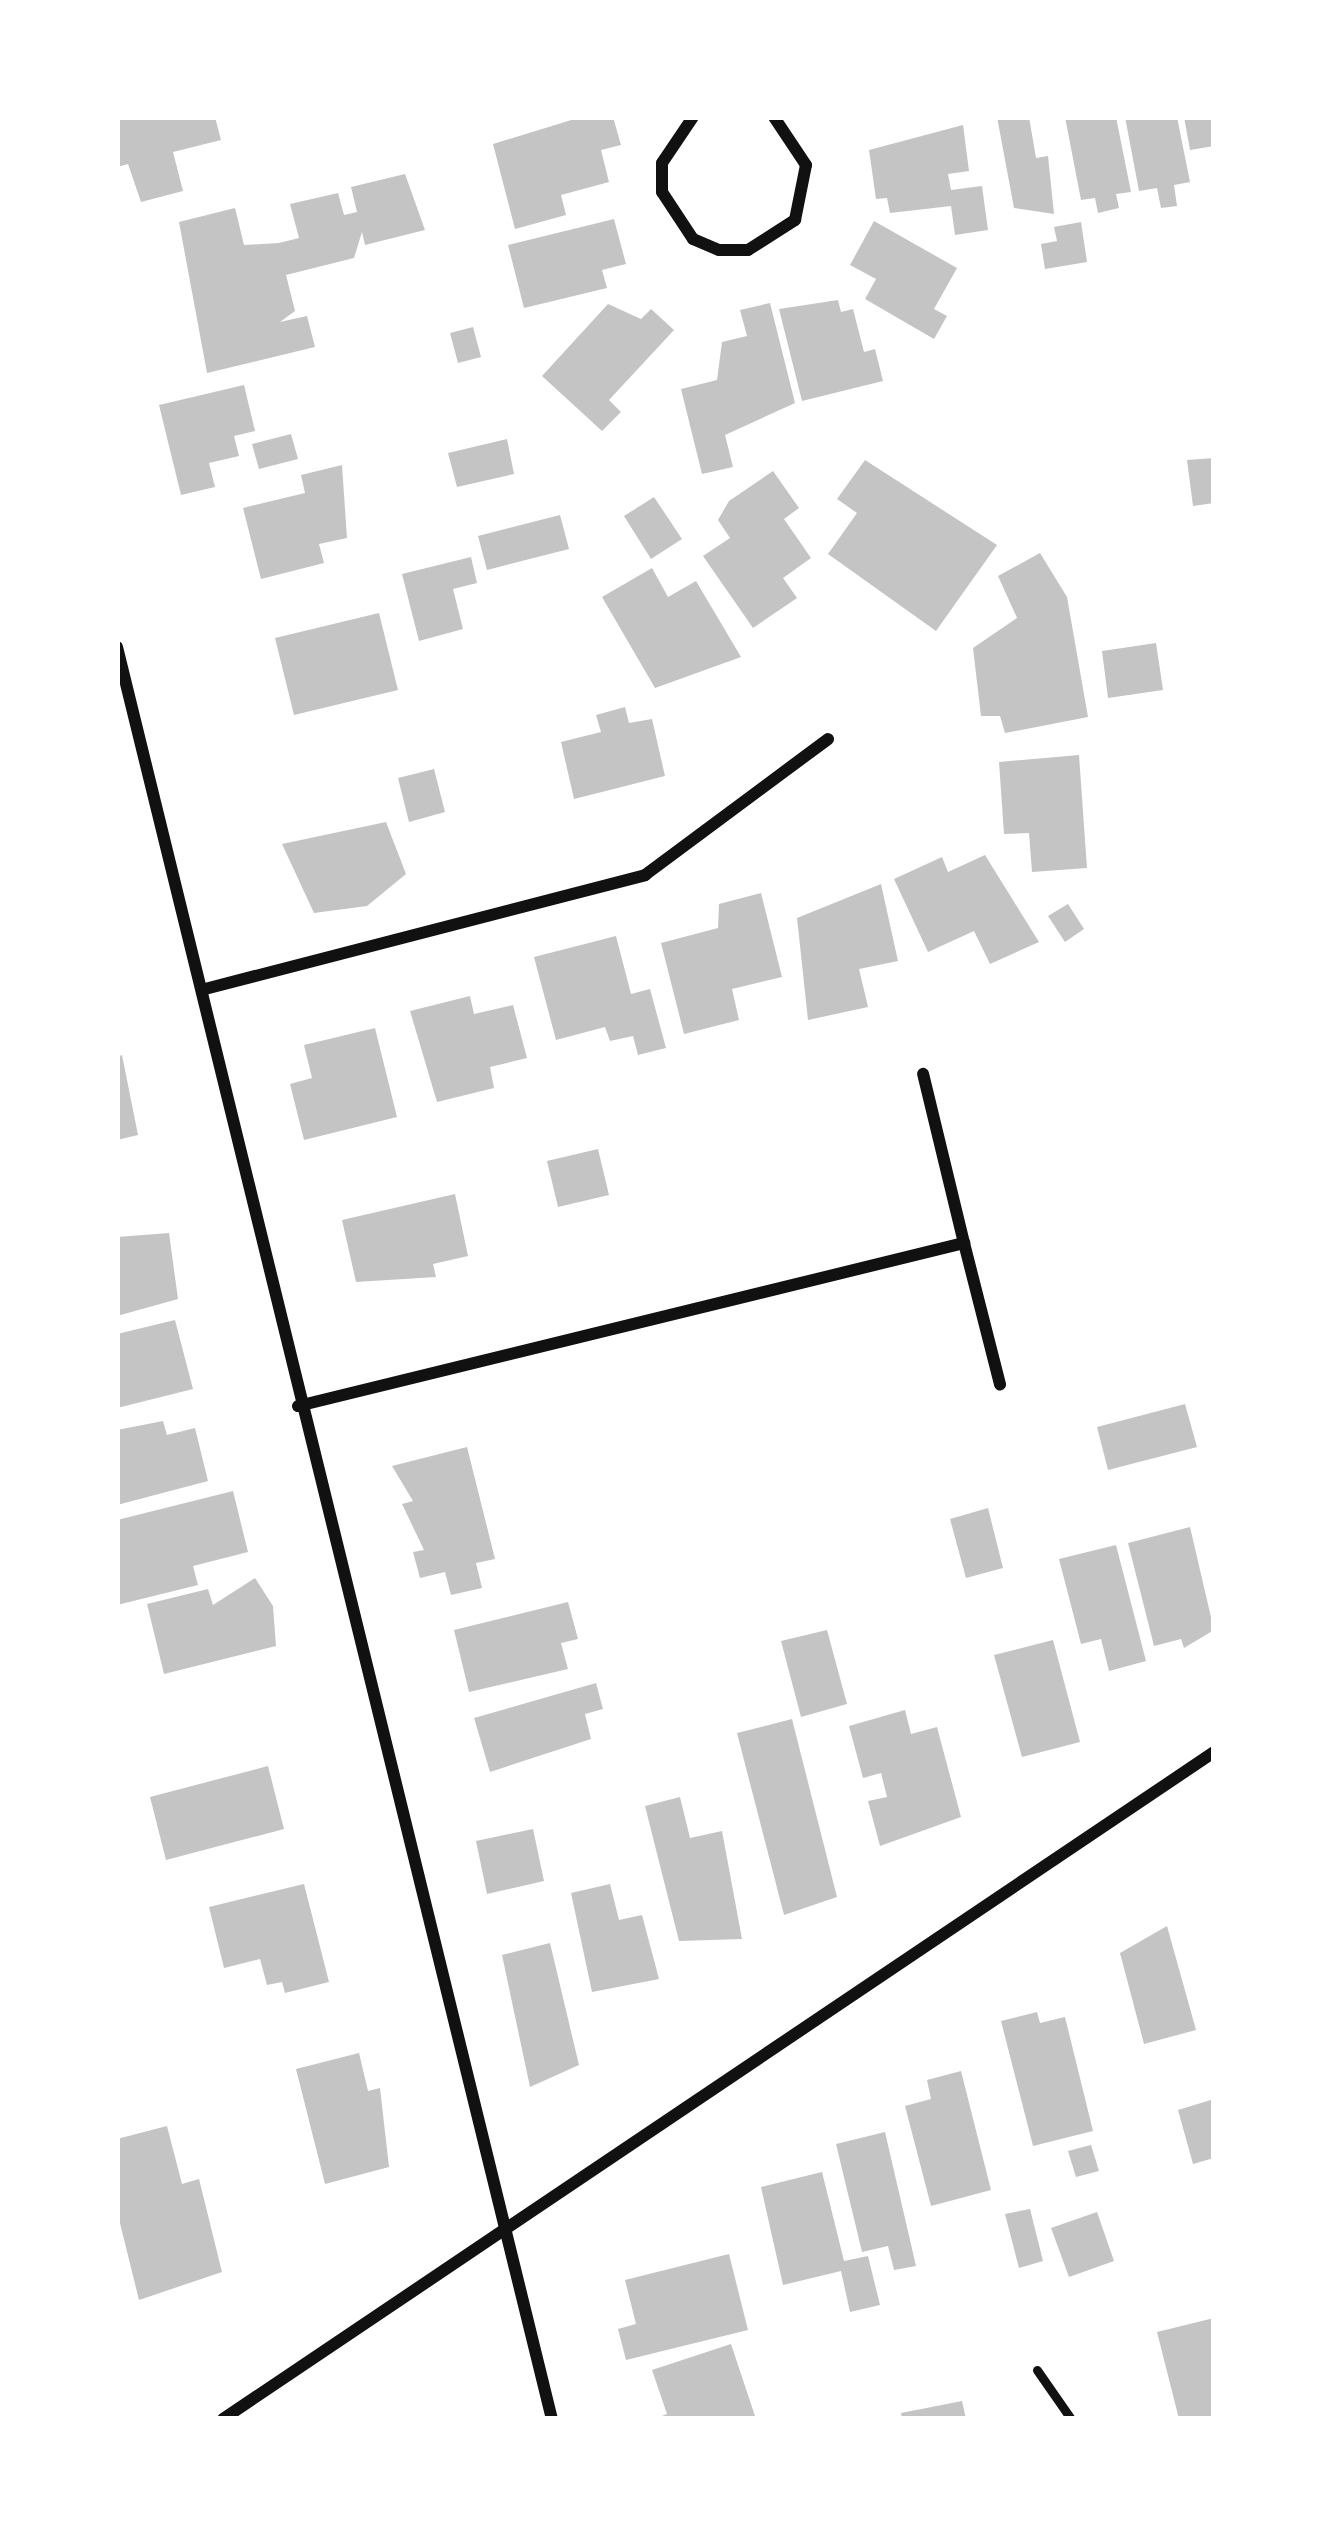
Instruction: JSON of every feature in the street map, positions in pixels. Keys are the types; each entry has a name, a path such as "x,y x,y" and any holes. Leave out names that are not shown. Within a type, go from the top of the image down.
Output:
{"street":[{"path":"693,117 662,163 662,192 693,239 719,250 775,239 806,193 796,137 775,117"},
{"path":"117,647 205,988 298,1406 551,2419"},
{"path":"205,988 645,875 828,740"},
{"path":"923,1074 1000,1384"},
{"path":"298,1406 964,1243"},
{"path":"223,2419 1214,1752"}],"lane":[{"path":"1037,2370 1071,2419"}],"building":[{"path":"117,117 215,117 221,140 173,152 183,191 141,202 128,164 117,167"},
{"path":"581,117 613,117 621,145 601,150 609,182 561,195 566,215 515,229 493,144"},
{"path":"997,117 1029,117 1036,158 1048,156 1054,214 1014,208"},
{"path":"1065,117 1116,117 1131,192 1116,194 1119,208 1098,213 1095,198 1081,200"},
{"path":"1125,117 1177,117 1190,182 1174,185 1177,206 1161,208 1157,188 1139,191"},
{"path":"1184,117 1214,117 1214,146 1190,150"},
{"path":"963,125 969,171 948,174 951,190 982,186 988,230 955,235 951,206 890,213 887,198 876,199 869,150"},
{"path":"405,174 425,230 365,245 362,232 354,258 286,275 295,311 280,322 307,316 315,347 207,373 179,222 235,208 244,245 279,243 299,238 290,204 338,193 344,215 357,212 351,187"},
{"path":"614,219 626,264 602,270 607,288 524,308 508,245"},
{"path":"874,221 957,268 934,309 947,316 934,339 865,299 876,279 850,265"},
{"path":"1081,222 1087,262 1045,269 1041,244 1057,241 1054,227"},
{"path":"838,300 841,312 853,309 864,352 875,349 883,381 802,401 779,309"},
{"path":"770,303 795,403 725,435 733,467 702,474 681,389 717,380 722,342 747,336 740,310"},
{"path":"608,304 641,319 651,309 674,330 609,400 621,412 602,431 542,376"},
{"path":"473,327 481,357 458,363 450,333"},
{"path":"244,385 255,431 234,436 239,456 209,463 215,487 181,495 159,405"},
{"path":"291,434 298,459 259,469 252,444"},
{"path":"507,439 514,474 457,487 448,453"},
{"path":"1214,458 1214,503 1193,506 1187,460"},
{"path":"865,460 997,545 936,631 828,554 857,513 837,499"},
{"path":"342,465 347,538 319,544 324,563 261,579 243,508 305,493 301,475"},
{"path":"773,471 799,508 784,519 811,558 783,578 797,598 753,628 703,556 730,538 718,520 729,501"},
{"path":"654,497 682,539 651,559 624,516"},
{"path":"560,515 569,549 487,570 478,536"},
{"path":"1040,553 1067,597 1088,717 1005,733 1000,716 981,716 973,648 1017,618 998,576"},
{"path":"471,557 477,583 453,589 463,629 419,641 402,574"},
{"path":"652,568 668,597 696,581 741,657 655,688 602,597"},
{"path":"379,613 398,690 294,715 275,638"},
{"path":"1156,643 1163,690 1108,698 1102,651"},
{"path":"625,707 629,723 652,719 665,776 574,799 561,742 601,732 596,715"},
{"path":"1079,755 1087,868 1032,872 1029,833 1004,834 999,762"},
{"path":"434,769 445,812 409,822 398,778"},
{"path":"386,822 406,874 367,906 314,913 282,844"},
{"path":"985,855 1039,942 990,964 974,931 928,952 894,879 942,857 948,872"},
{"path":"881,884 898,961 859,969 868,1007 808,1020 797,918"},
{"path":"761,893 782,977 732,989 739,1020 684,1034 661,943 718,928 719,904"},
{"path":"1068,904 1084,929 1065,942 1048,916"},
{"path":"616,936 631,994 650,989 666,1048 638,1055 633,1036 610,1041 605,1027 556,1040 534,957"},
{"path":"470,996 474,1014 513,1005 527,1058 490,1067 494,1088 437,1102 410,1011"},
{"path":"375,1028 397,1117 304,1140 290,1084 312,1078 304,1045"},
{"path":"122,1055 138,1135 117,1140 117,1057"},
{"path":"598,1149 609,1195 558,1207 547,1161"},
{"path":"455,1194 468,1256 433,1264 436,1277 356,1282 342,1220"},
{"path":"169,1233 178,1299 117,1316 117,1237"},
{"path":"175,1320 193,1389 117,1408 117,1334"},
{"path":"1185,1404 1197,1447 1108,1470 1097,1427"},
{"path":"163,1421 167,1435 195,1428 208,1481 117,1505 117,1430"},
{"path":"467,1447 495,1559 476,1563 482,1588 451,1595 445,1572 420,1578 413,1552 424,1550 402,1504 413,1501 392,1466"},
{"path":"233,1491 248,1552 193,1566 198,1585 117,1605 117,1520"},
{"path":"988,1508 1003,1568 966,1578 950,1519"},
{"path":"1190,1527 1214,1630 1184,1648 1181,1639 1154,1646 1128,1543"},
{"path":"1116,1545 1146,1661 1109,1671 1101,1639 1081,1644 1059,1559"},
{"path":"255,1578 273,1606 276,1646 164,1674 147,1604 208,1589 213,1605"},
{"path":"568,1602 578,1639 561,1643 568,1669 469,1692 454,1630"},
{"path":"827,1630 847,1704 801,1717 781,1641"},
{"path":"1053,1640 1080,1742 1022,1757 994,1655"},
{"path":"596,1683 603,1709 585,1714 591,1739 490,1772 474,1718"},
{"path":"905,1710 911,1734 937,1727 961,1817 880,1846 868,1801 887,1797 881,1773 863,1778 849,1726"},
{"path":"792,1719 837,1897 784,1915 737,1733"},
{"path":"268,1766 284,1829 166,1860 150,1797"},
{"path":"680,1797 690,1838 722,1831 742,1939 679,1941 645,1806"},
{"path":"533,1829 544,1881 487,1894 476,1841"},
{"path":"304,1884 329,1982 285,1993 282,1982 267,1985 260,1959 224,1968 209,1907"},
{"path":"610,1884 619,1920 642,1915 659,1979 592,1992 571,1893"},
{"path":"1167,1926 1196,2030 1144,2044 1120,1953"},
{"path":"550,1943 579,2065 530,2087 502,1955"},
{"path":"1037,2012 1040,2023 1065,2017 1093,2131 1033,2146 1001,2021"},
{"path":"359,2053 368,2091 380,2088 389,2167 325,2184 296,2069"},
{"path":"961,2071 991,2190 931,2206 905,2106 931,2099 927,2080"},
{"path":"1214,2099 1214,2158 1193,2164 1178,2110"},
{"path":"167,2126 182,2184 199,2179 222,2272 139,2300 117,2211 117,2139"},
{"path":"885,2132 916,2266 894,2270 888,2246 862,2252 836,2144"},
{"path":"1091,2145 1099,2171 1076,2177 1068,2151"},
{"path":"822,2172 844,2261 868,2256 880,2305 850,2312 841,2271 783,2285 761,2187"},
{"path":"1030,2209 1043,2261 1019,2268 1005,2214"},
{"path":"1097,2212 1114,2261 1069,2277 1051,2228"},
{"path":"729,2254 748,2330 626,2360 618,2329 636,2324 625,2280"},
{"path":"1214,2318 1214,2419 1179,2419 1157,2332"},
{"path":"731,2344 756,2419 654,2419 667,2414 652,2370"},
{"path":"962,2401 966,2419 902,2419 901,2413"}]}
